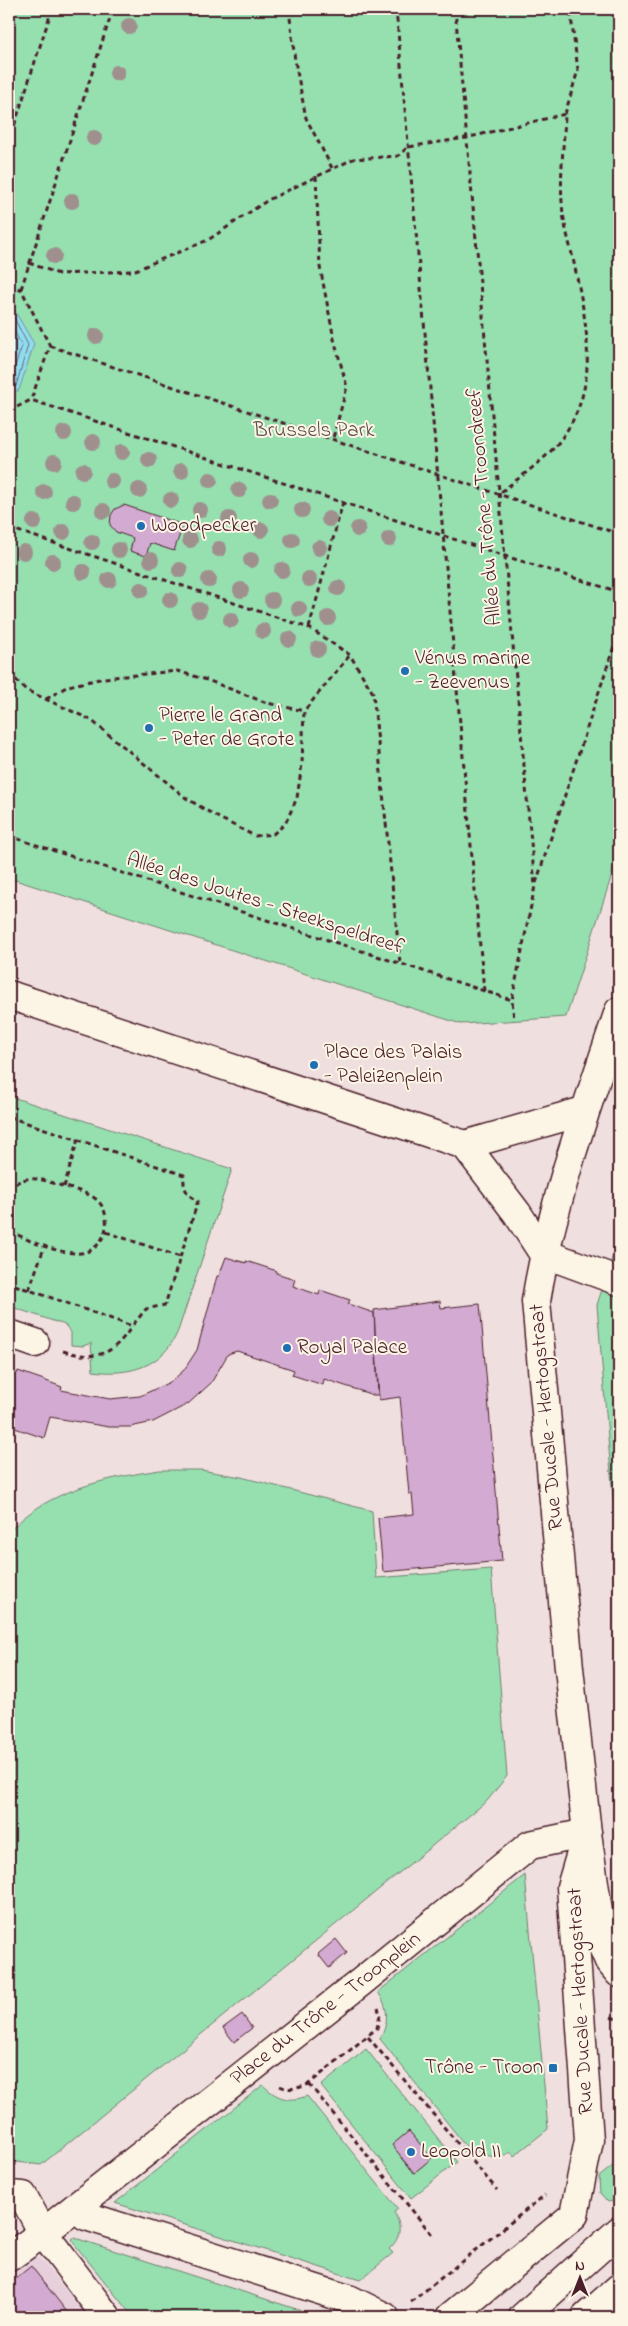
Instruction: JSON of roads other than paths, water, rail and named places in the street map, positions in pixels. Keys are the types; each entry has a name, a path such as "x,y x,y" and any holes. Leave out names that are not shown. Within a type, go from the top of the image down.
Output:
{"main road":[{"path":"9,996 465,1145 518,1213 543,1253 619,1281"},
{"name":"Rue Ducale - Hertogstraat","path":"619,1011 584,1111 543,1253 536,1301 586,1833 603,1946 609,1961 619,1973"},
{"path":"465,1145 584,1111"},
{"path":"9,1334 35,1343"},
{"name":"Rue Ducale - Hertogstraat","path":"450,2317 574,2215 589,2140 571,1887 586,1833"},
{"name":"Place du Trône - Troonplein","path":"9,2257 76,2207 530,1846 586,1833"},
{"path":"9,2195 23,2196 42,2233 107,2317"},
{"path":"76,2207 86,2216 351,2300 385,2317"},
{"path":"523,2317 619,2230"},
{"path":"586,2317 619,2288"}],"water":[{"path":"9,301 34,344 19,390 9,395"}],"place":[{"name":"Woodpecker","path":"141,526"},
{"name":"Vénus marine - Zeevenus","path":"405,671"},
{"name":"Pierre le Grand - Peter de Grote","path":"149,728"},
{"name":"Place des Palais - Paleizenplein","path":"314,1065"},
{"name":"Royal Palace","path":"287,1348"},
{"name":"Trône - Troon","path":"553,2068"},
{"name":"Leopold II","path":"411,2152"}],"park label":[{"name":"Brussels Park","path":"314,431"}]}
